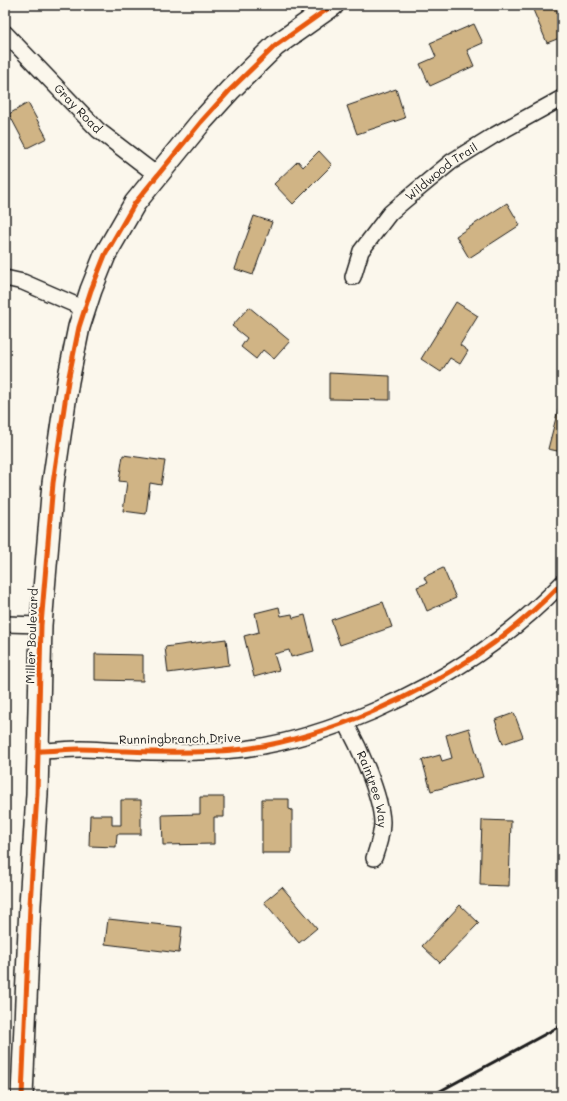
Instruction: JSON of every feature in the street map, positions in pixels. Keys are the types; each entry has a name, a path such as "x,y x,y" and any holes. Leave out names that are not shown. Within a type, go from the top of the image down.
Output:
{"street":[{"name":"Miller Boulevard","path":"22,1096 38,751 41,624 53,483 68,381 79,328 91,290 105,255 135,203 201,122 230,90 275,46 333,5"},
{"name":"Gray Road","path":"5,33 98,130 158,176"},
{"name":"Wildwood Trail","path":"352,277 361,251 390,213 404,201 451,162 493,136 562,98"},
{"path":"5,278 23,282 85,309"},
{"name":"Runningbranch Drive","path":"38,751 81,749 144,752 196,752 243,749 299,738 346,723 411,694 443,677 480,654 527,618 562,583"},
{"path":"5,624 41,624"},
{"name":"Raintree Way","path":"346,723 375,789 381,811 382,822 380,837 374,858"}],"building":[{"path":"531,5 557,5 562,17 562,37 547,43"},
{"path":"474,24 483,43 467,50 474,66 430,86 420,64 436,57 430,43"},
{"path":"396,89 405,118 357,134 347,106"},
{"path":"28,103 47,138 27,148 9,114"},
{"path":"319,151 332,165 293,204 274,184 298,161 303,167"},
{"path":"507,203 520,225 469,258 456,236"},
{"path":"254,216 272,222 253,275 235,269"},
{"path":"456,302 478,316 460,345 468,351 460,364 450,358 441,372 421,359"},
{"path":"249,307 290,341 274,359 263,350 256,359 241,347 247,338 232,326"},
{"path":"329,373 390,376 390,400 329,399"},
{"path":"560,402 562,402 562,452 548,449"},
{"path":"123,455 165,461 161,485 150,483 146,514 123,511 127,482 119,481"},
{"path":"443,568 456,598 427,611 417,587 427,583 424,577"},
{"path":"383,602 392,627 340,645 331,620"},
{"path":"279,607 281,616 292,614 293,618 305,615 314,651 291,657 289,650 274,654 279,670 254,677 244,636 259,632 255,613"},
{"path":"226,639 229,665 168,673 165,647"},
{"path":"95,654 143,655 143,681 95,680"},
{"path":"514,713 523,737 503,744 495,720"},
{"path":"469,728 483,777 431,791 422,760 440,755 442,761 452,758 446,735"},
{"path":"200,797 224,797 224,817 214,817 214,844 163,845 162,815 200,814"},
{"path":"262,799 289,799 289,809 292,810 292,853 262,853"},
{"path":"121,800 141,800 141,834 117,834 116,847 89,846 90,815 112,815 112,825 121,825"},
{"path":"482,820 511,821 509,886 480,885"},
{"path":"282,887 317,928 299,943 264,902"},
{"path":"460,905 479,923 440,963 422,946"},
{"path":"108,919 182,927 179,953 105,944"}],"railway":[{"path":"431,1096 562,1025"}],"cycle path":[{"path":"22,1096 30,905 37,794 41,625 53,483 68,381 79,327 91,290 105,255 135,203 201,122 230,90 275,46 333,5"},
{"path":"38,751 81,749 200,752 244,749 294,739 326,729 358,718 401,699 451,671 475,656 520,623 562,583"}]}
